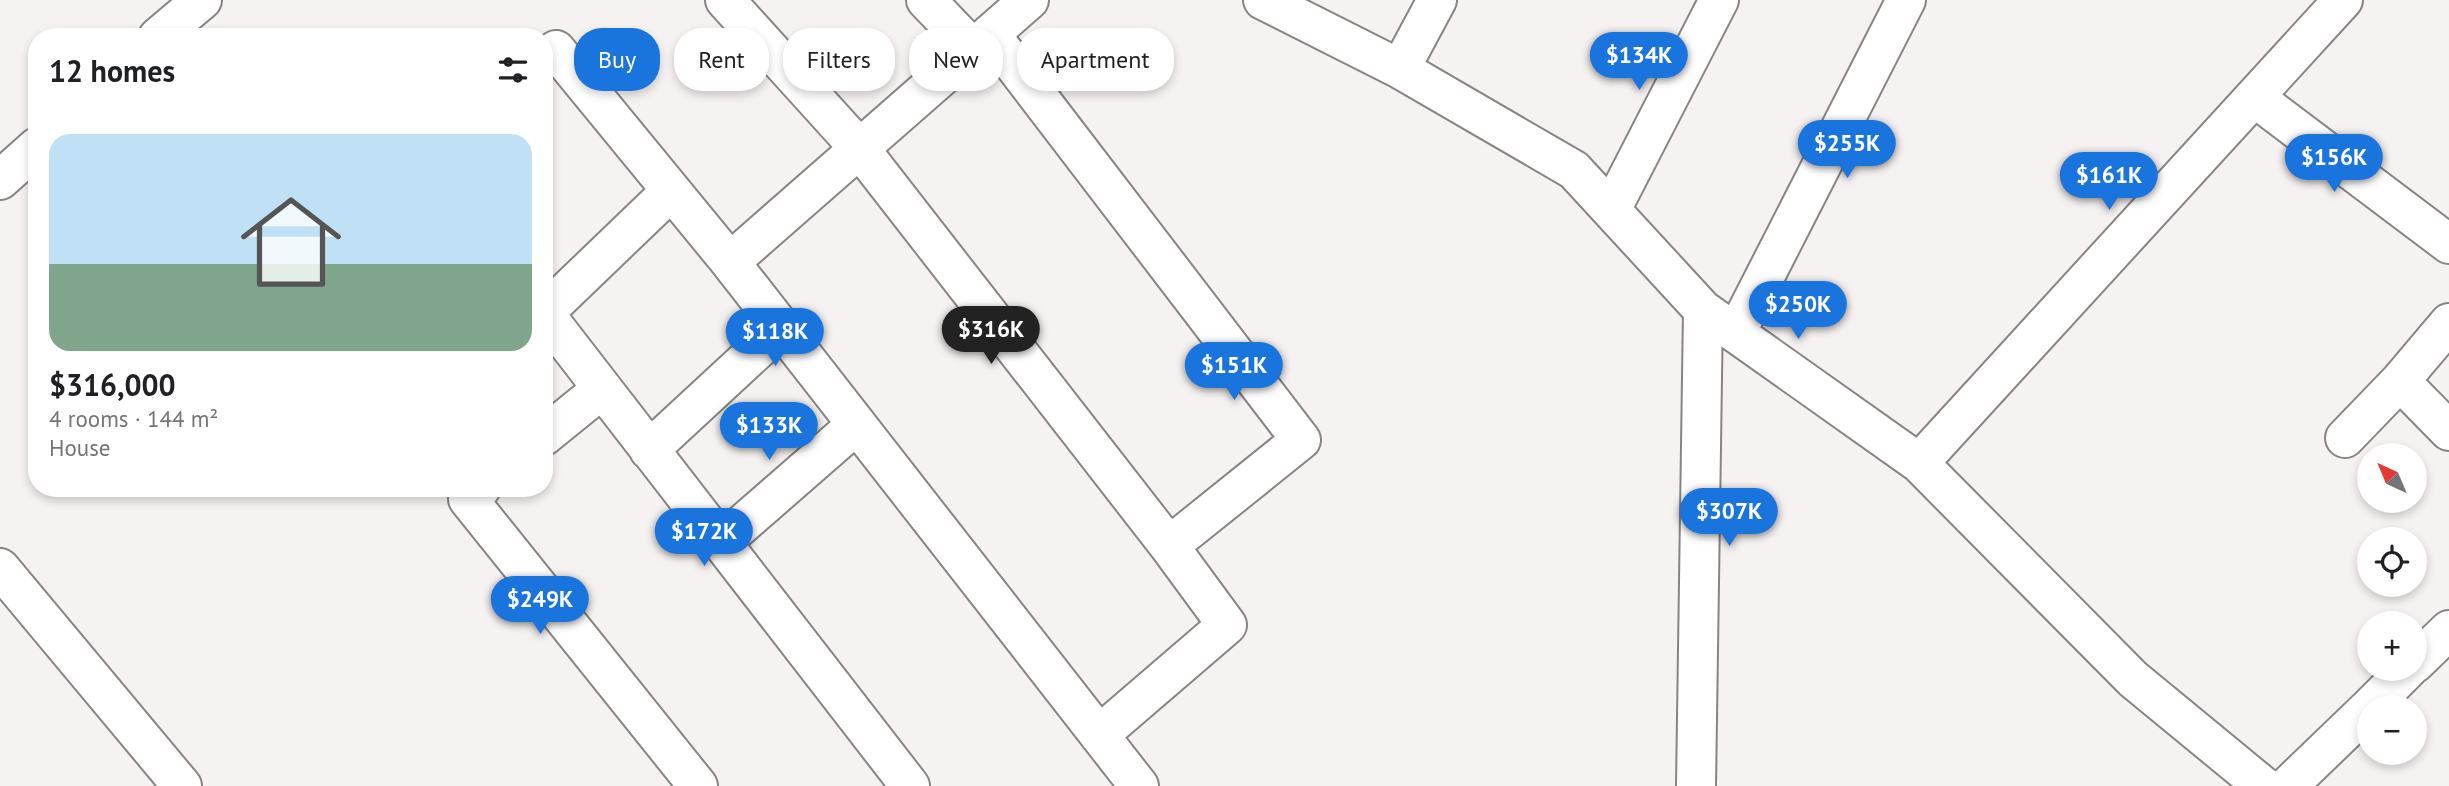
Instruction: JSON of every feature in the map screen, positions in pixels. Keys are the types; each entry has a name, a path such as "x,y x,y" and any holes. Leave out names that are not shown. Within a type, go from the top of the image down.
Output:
{"street":[{"path":"169,28 202,0"},
{"path":"725,0 860,149 1169,546 1227,625 1099,736"},
{"path":"926,0 964,28"},
{"path":"998,28 1029,0"},
{"path":"1400,69 1437,0"},
{"path":"1611,210 1719,0"},
{"path":"1735,333 1906,0"},
{"path":"1919,463 2343,0"},
{"path":"1275,3 1400,69 1574,170 1703,310 1919,463 2133,678 2263,786"},
{"path":"556,50 782,327 855,426 1139,786"},
{"path":"1003,67 1301,440 1169,546"},
{"path":"730,262 927,91"},
{"path":"2254,97 2449,244"},
{"path":"553,304 671,191"},
{"path":"1696,786 1703,310"},
{"path":"2345,438 2400,381 2449,324"},
{"path":"553,325 910,786"},
{"path":"649,450 782,327"},
{"path":"2400,381 2449,431"},
{"path":"553,429 602,389"},
{"path":"722,542 855,426"},
{"path":"470,497 468,499 698,786"},
{"path":"0,568 182,786"},
{"path":"2427,651 2449,630"},
{"path":"2382,695 2396,681"},
{"path":"2288,786 2357,720"}]}
